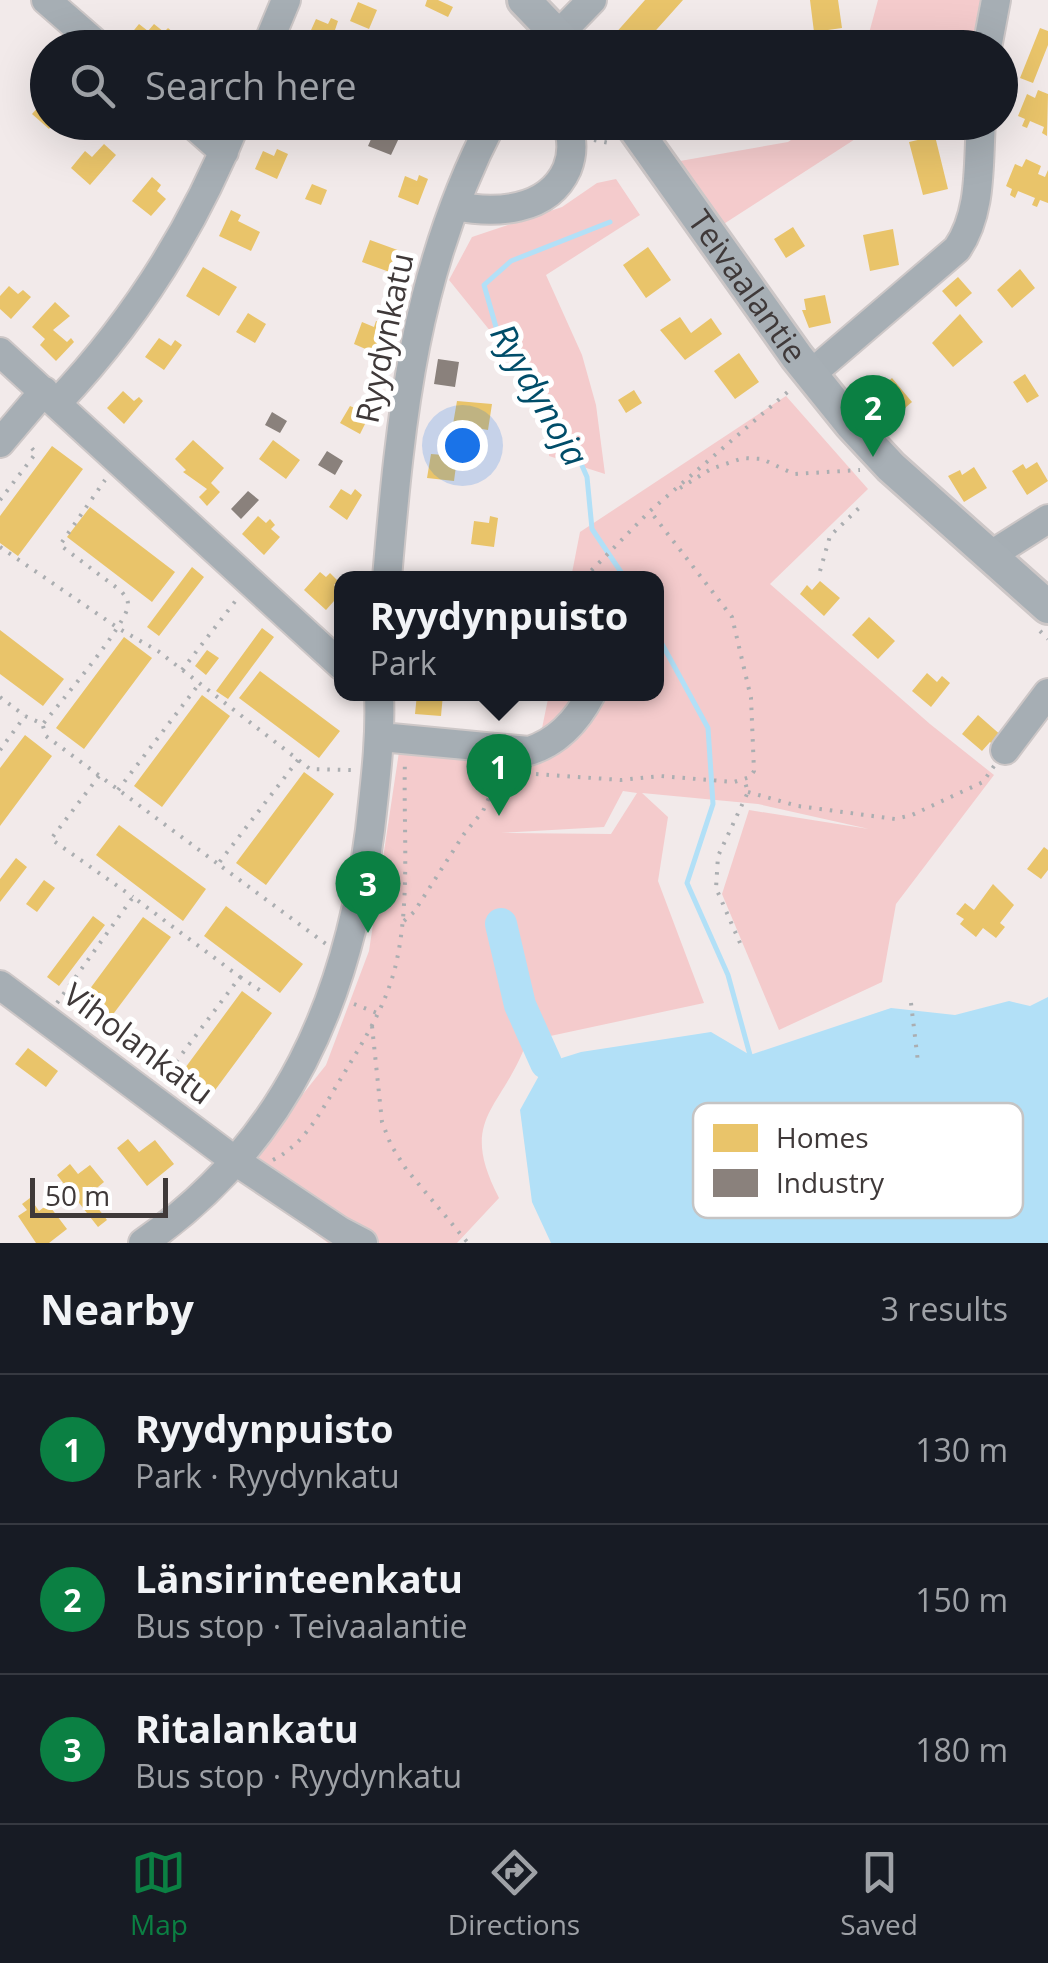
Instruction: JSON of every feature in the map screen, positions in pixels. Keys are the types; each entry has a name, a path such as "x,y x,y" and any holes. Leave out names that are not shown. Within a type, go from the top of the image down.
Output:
{"main road":[{"path":"524,0 545,30"},
{"name":"Teivaalantie","path":"628,140 800,382 851,424 891,466 1048,607"}],"street":[{"path":"46,0 81,30"},
{"path":"274,30 286,0"},
{"path":"565,30 592,0"},
{"path":"991,30 996,0"},
{"path":"210,140 224,152"},
{"path":"12,442 50,397 102,355 156,281 229,140"},
{"name":"Ryydynkatu","path":"389,571 405,390 429,277 484,140"},
{"path":"455,206 481,212 546,198 559,186 570,163 574,140"},
{"path":"800,382 957,249 974,220 980,140"},
{"path":"0,352 334,659"},
{"path":"991,555 1048,519"},
{"path":"1006,750 1048,693"},
{"path":"143,1243 244,1165 304,1063 346,959 377,771 393,738 381,701"},
{"path":"393,738 522,762 576,720 587,701"},
{"name":"Viholankatu","path":"0,985 244,1165 321,1234 363,1243"}],"path":[{"path":"589,571 650,510 800,382"},
{"path":"0,500 36,453 12,442"},
{"path":"671,493 711,469 743,458 762,458 794,474 862,470"},
{"path":"43,724 118,628 128,609 128,599 60,545 119,460"},
{"path":"820,572 830,536 859,508"},
{"path":"401,922 414,912 483,811 498,778 522,762 537,776 621,780 660,776 734,782 754,772 750,698 732,617 650,510"},
{"path":"0,547 158,651 310,769 377,771"},
{"path":"182,670 250,582"},
{"path":"118,790 199,684"},
{"path":"0,698 43,724"},
{"path":"0,750 24,716"},
{"path":"43,724 46,736 346,959"},
{"path":"244,1165 289,1152 302,1140 372,1026 395,966 401,922 393,738"},
{"path":"748,792 798,806 895,819 983,782 1006,750"},
{"path":"218,864 298,760"},
{"path":"99,776 51,839 264,993"},
{"path":"740,943 716,888 718,856 748,792 744,779"},
{"path":"46,1019 133,898"},
{"path":"150,1097 240,977"},
{"path":"331,1000 345,1000 378,1013"},
{"path":"911,1002 918,1062"},
{"path":"372,1026 382,1122 406,1169 468,1243"},
{"path":"164,1049 174,1064"}],"shaded area":[{"path":"878,0 988,0 983,30 870,30"},
{"path":"854,140 719,227 680,161 788,142"},
{"path":"616,179 640,215 546,275 582,355 596,405 605,474 549,456 549,410 529,379 449,280 472,237 562,207 597,183"},
{"path":"786,396 868,489 770,584 994,775 896,904 882,982 779,1030 722,894 749,810 869,829 758,804 642,793 668,817 658,881 704,1003 527,1041 483,1131 487,1171 499,1198 457,1243 328,1243 238,1176 326,1065 369,951 402,732 540,738 548,701 664,701 664,571 572,571 580,532","holes":["623,791 637,793 611,834 501,833 604,827"]}],"water":[{"path":"1048,997 1048,1243 551,1243 532,1202 520,1110 546,1063 581,1052 711,1032 750,1055 891,1008 955,1015 1009,1001 1030,1006"}],"building: Homes":[{"path":"427,0 453,7 448,17 425,6"},
{"path":"645,0 683,0 656,30 618,30"},
{"path":"810,0 838,0 842,28 814,30"},
{"path":"358,2 377,10 369,29 350,21"},
{"path":"331,18 338,21 335,30 311,30 316,19 328,24"},
{"path":"1040,28 1048,31 1048,45 1033,83 1020,78"},
{"path":"1038,90 1048,94 1047,136 1042,133 1044,127 1030,121 1027,128 1022,126 1025,119 1018,116 1027,94 1035,98"},
{"path":"936,140 948,189 923,195 909,142"},
{"path":"104,144 116,155 90,185 71,168 85,151 92,157"},
{"path":"277,149 288,154 277,179 255,169 263,151 274,156"},
{"path":"1026,159 1041,166 1038,174 1045,177 1048,170 1048,203 1040,200 1037,207 1032,205 1035,198 1018,191 1015,198 1006,186 1015,164 1022,167"},
{"path":"419,175 428,179 418,205 398,197 405,176 417,181"},
{"path":"152,177 161,185 157,191 166,199 151,216 132,201"},
{"path":"312,184 327,190 321,205 305,199"},
{"path":"231,210 241,215 238,221 260,232 251,251 219,236"},
{"path":"793,227 805,246 786,258 774,239"},
{"path":"893,229 899,265 870,271 863,235"},
{"path":"370,240 403,252 395,274 362,262"},
{"path":"648,247 671,280 646,298 623,265"},
{"path":"203,267 237,287 219,316 186,296"},
{"path":"1020,269 1035,288 1012,308 997,290"},
{"path":"958,277 972,293 956,307 942,291"},
{"path":"9,286 18,294 23,290 31,297 11,319 0,309 0,296"},
{"path":"825,295 831,323 809,328 802,310 806,310 804,299"},
{"path":"55,302 70,316 53,330 67,342 71,338 74,342 56,361 40,345 45,339 32,327"},
{"path":"248,313 266,324 255,343 236,332"},
{"path":"960,314 983,342 953,367 932,343"},
{"path":"680,317 691,333 711,318 722,334 685,360 660,330"},
{"path":"376,321 388,326 377,354 354,344 362,322 374,327"},
{"path":"159,338 171,346 175,340 182,345 164,370 145,357"},
{"path":"739,353 759,382 735,399 714,371"},
{"path":"1025,374 1039,396 1027,403 1013,382"},
{"path":"892,378 912,402 885,425 865,402"},
{"path":"634,390 642,403 626,413 618,400"},
{"path":"123,391 134,401 139,397 143,401 124,424 107,408"},
{"path":"457,401 492,404 488,430 453,424"},
{"path":"350,406 372,410 360,434 340,423"},
{"path":"193,440 224,468 211,483 220,492 207,506 199,497 207,489 183,472 186,470 175,459"},
{"path":"273,440 300,460 286,479 259,459"},
{"path":"52,446 83,469 18,556 0,543 0,516"},
{"path":"444,449 458,451 454,481 427,478 431,454 444,455"},
{"path":"1037,462 1048,481 1027,495 1012,471"},
{"path":"974,467 987,488 964,502 948,476 960,470 962,475"},
{"path":"341,489 351,495 355,489 362,495 347,520 329,507"},
{"path":"90,507 175,572 152,602 67,537"},
{"path":"258,516 266,523 270,519 275,525 271,529 280,537 264,555 242,534"},
{"path":"490,516 498,518 494,547 471,544 474,521 489,523"},
{"path":"192,567 204,577 159,636 147,627"},
{"path":"320,572 334,577 334,601 326,610 304,590"},
{"path":"820,581 840,598 824,616 800,594 807,585 812,590"},
{"path":"869,617 895,641 878,659 852,635"},
{"path":"262,628 274,637 228,699 216,691"},
{"path":"0,630 64,679 43,706 0,674"},
{"path":"124,637 152,658 84,749 56,728"},
{"path":"207,650 219,658 206,675 195,666"},
{"path":"260,671 340,731 319,758 239,698"},
{"path":"927,673 937,682 942,676 950,683 931,707 912,691"},
{"path":"202,695 230,716 162,807 134,786"},
{"path":"416,701 442,701 441,716 415,714"},
{"path":"978,715 1003,737 995,747 990,742 982,751 962,734"},
{"path":"25,735 52,756 0,826 0,768"},
{"path":"304,772 334,794 266,885 236,863"},
{"path":"119,825 206,889 183,921 96,855"},
{"path":"1044,847 1048,850 1048,870 1041,879 1027,869"},
{"path":"16,858 27,867 0,902 0,879"},
{"path":"44,880 55,888 37,912 26,904"},
{"path":"993,884 1014,905 1000,923 1005,927 996,938 983,928 976,937 960,924 964,919 956,914 965,903 974,910"},
{"path":"226,906 303,964 280,993 204,936"},
{"path":"93,916 105,925 59,986 47,977"},
{"path":"143,917 171,937 102,1029 75,1009"},
{"path":"242,991 272,1013 204,1105 174,1083"},
{"path":"28,1048 58,1071 46,1087 15,1064"},
{"path":"128,1139 139,1152 155,1140 174,1164 147,1186 117,1148"},
{"path":"70,1164 78,1174 90,1165 104,1182 92,1192 95,1195 91,1199 107,1220 98,1227 57,1175"},
{"path":"30,1198 39,1211 48,1204 67,1229 49,1243 36,1243 18,1216 27,1210 22,1204"}],"building: Industry":[{"path":"371,140 398,140 391,155 368,146"},
{"path":"438,359 459,362 455,387 434,384"},
{"path":"272,412 287,421 280,433 265,425"},
{"path":"327,451 343,461 335,475 318,465"},
{"path":"248,491 259,500 241,519 231,509"}],"waterway":[{"name":"Ryydynoja","path":"610,222 511,261 484,285 496,327 566,429 587,477 592,529 620,571"},
{"name":"Ryydynoja","path":"664,648 708,728 713,804 687,883 728,975 750,1055"},
{"path":"501,924 520,1005 546,1063"}],"place":[{"name":"Länsirinteenkatu","path":"873,457"},
{"name":"Ryydynpuisto","path":"499,816"},
{"name":"Ritalankatu","path":"368,933"}]}
